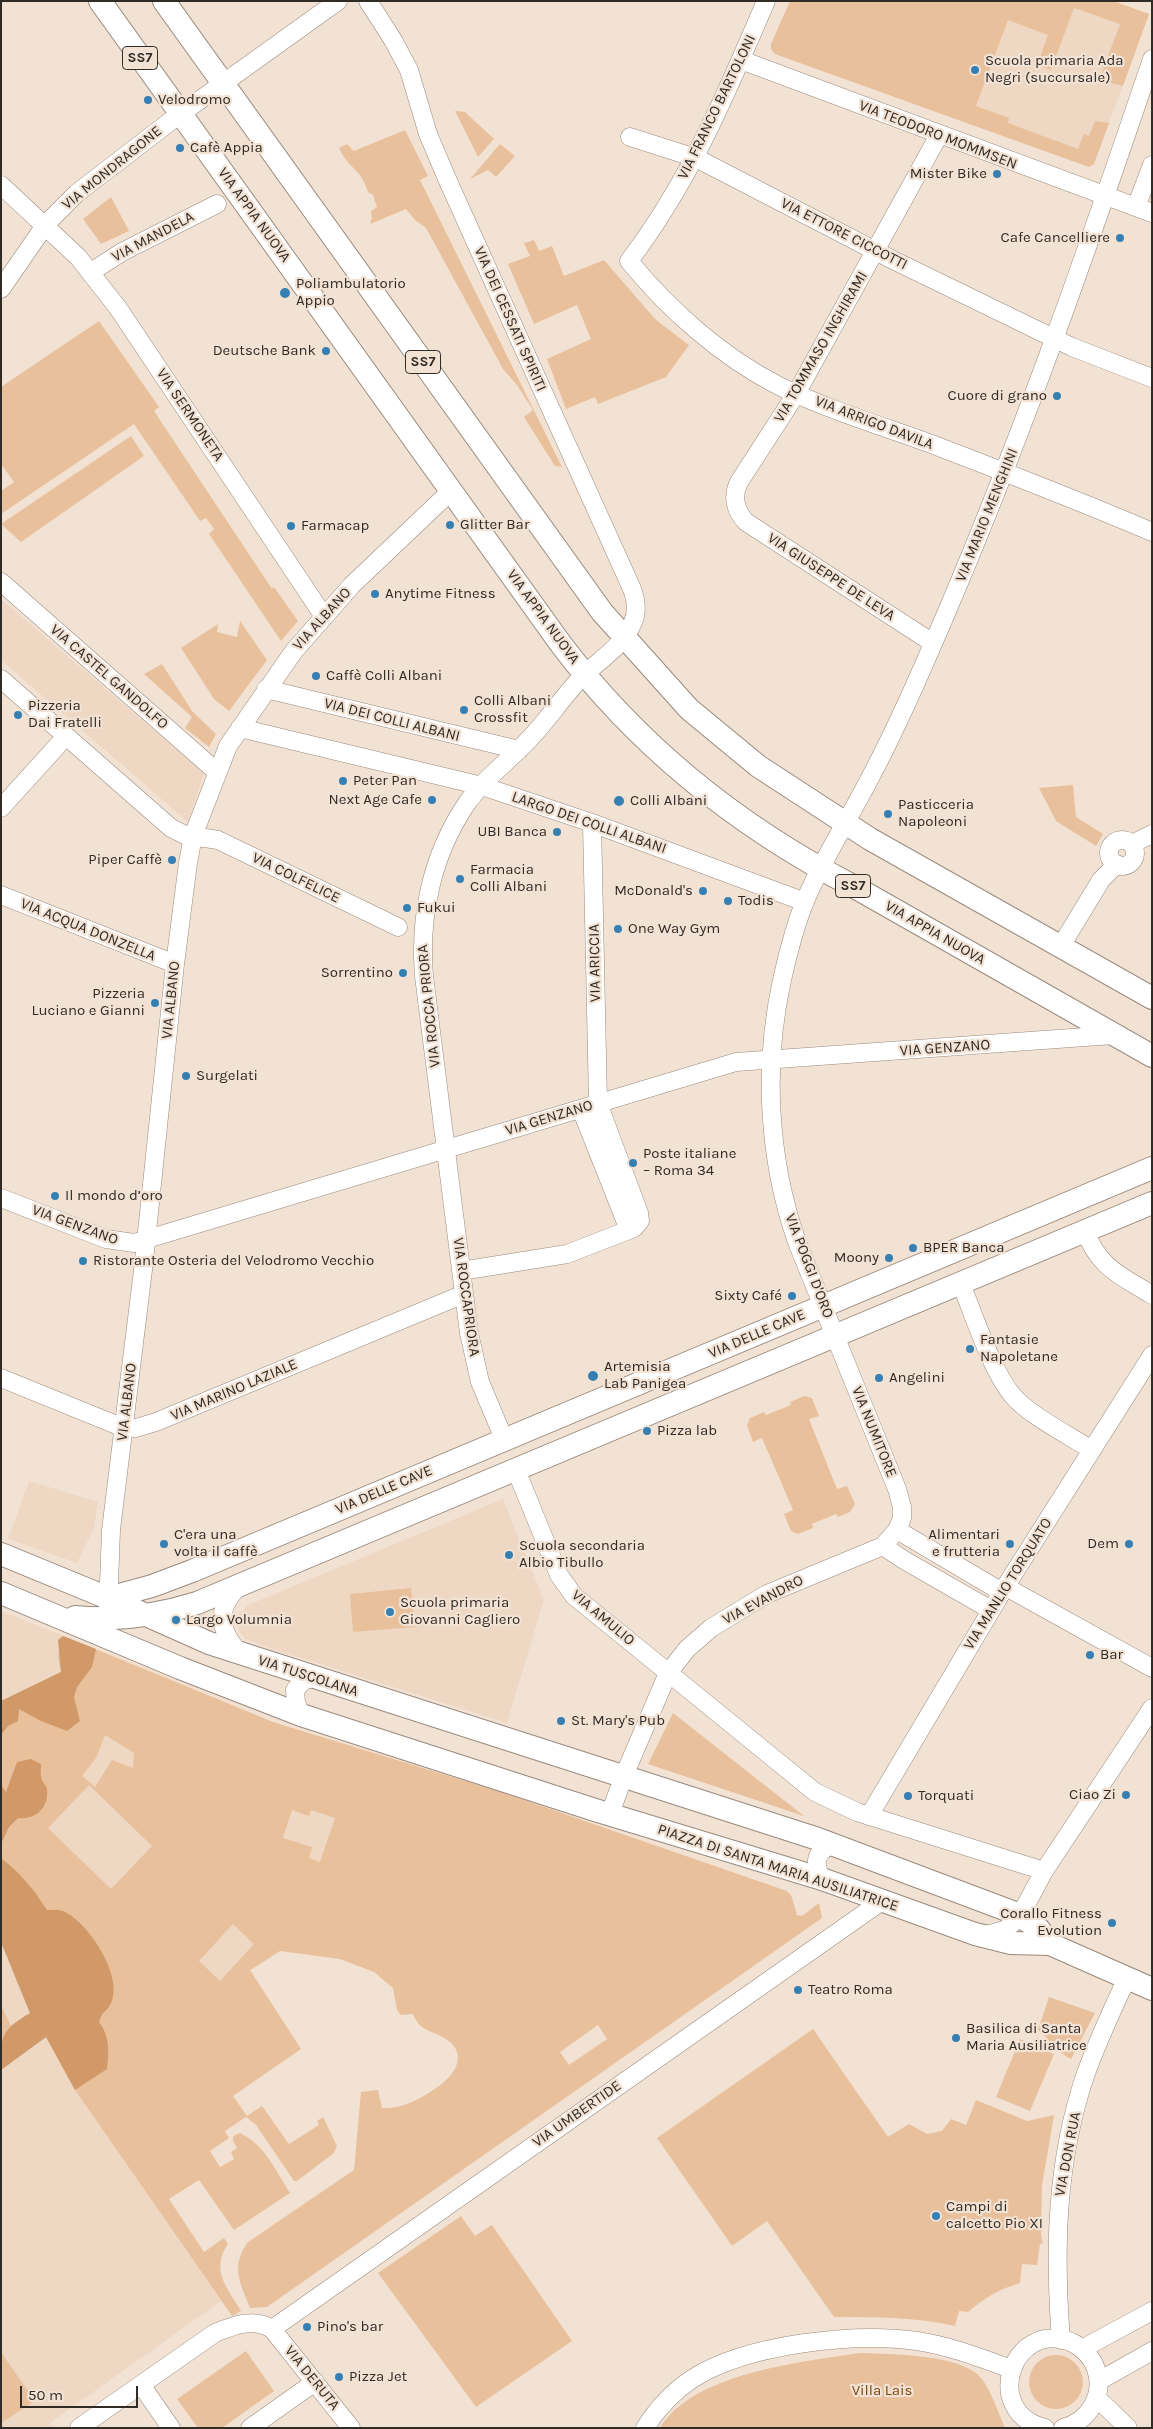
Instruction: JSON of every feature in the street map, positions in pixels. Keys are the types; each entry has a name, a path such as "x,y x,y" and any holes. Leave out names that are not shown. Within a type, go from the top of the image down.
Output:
{"main road":[{"name":"VIA APPIA NUOVA","path":"100,1 451,491 585,674 640,733 692,782 767,837 1152,1056"},
{"name":"SS7","path":"164,1 342,252 602,612 624,639 704,722 744,756 844,823 1152,998"},
{"name":"VIA DELLE CAVE","path":"108,1609 152,1586 197,1569 1152,1168"},
{"path":"54,1615 108,1609 147,1616 197,1603 1152,1203"},
{"path":"504,1439 516,1470"},
{"path":"1,1554 108,1609"},
{"path":"1,1593 180,1668 301,1715 610,1814"},
{"name":"VIA TUSCOLANA","path":"147,1616 209,1643 311,1678 623,1778"},
{"path":"623,1778 834,1844 1020,1916 1038,1928 1050,1944"},
{"name":"PIAZZA DI SANTA MARIA AUSILIATRICE","path":"610,1814 822,1879 982,1936"},
{"path":"982,1936 1012,1944 1050,1944 1152,1989"}],"street":[{"name":"VIA MONDRAGONE","path":"1,289 46,224 63,206 92,181 181,114 338,1"},
{"name":"VIA DEI CESSATI SPIRITI","path":"368,1 393,40 409,70 431,141 448,181 632,589 636,613 633,624 624,639"},
{"name":"VIA FRANCO BARTOLONI","path":"629,260 662,214 696,158 766,1"},
{"name":"VIA MARIO MENGHINI","path":"821,869 891,736 933,643 1005,472 1106,197 1152,59"},
{"name":"VIA TEODORO MOMMSEN","path":"741,60 1144,210"},
{"name":"VIA TOMMASO INGHIRAMI","path":"736,505 735,493 738,486 796,394 939,135"},
{"name":"VIA ETTORE CICCOTTI","path":"630,137 696,158 875,251 1072,347 1152,378"},
{"path":"1144,210 1152,165"},
{"name":"VIA SERMONETA","path":"1,184 46,224 91,272 118,308 324,615"},
{"name":"VIA MANDELA","path":"91,272 122,252 217,204"},
{"name":"VIA ARRIGO DAVILA","path":"629,260 662,298 710,339 752,370 796,394 1005,472 1152,532"},
{"name":"VIA ALBANO","path":"108,1609 111,1530 175,964 193,836 217,772 240,728 266,689 324,615 400,538 451,491"},
{"name":"VIA GIUSEPPE DE LEVA","path":"736,505 746,522 933,643"},
{"name":"VIA CASTEL GANDOLFO","path":"1,582 217,772"},
{"path":"240,728 482,786 519,750 585,674 624,639"},
{"path":"1,678 171,828 179,833 193,836"},
{"name":"VIA DEI COLLI ALBANI","path":"266,689 519,750"},
{"path":"1,808 58,745"},
{"name":"LARGO DEI COLLI ALBANI","path":"482,786 592,823 805,902"},
{"name":"VIA ROCCA PRIORA","path":"445,1150 424,976 422,926 430,886 444,847 463,810 482,786"},
{"name":"VIA ARICCIA","path":"592,823 598,1103 639,1213 638,1224 629,1230"},
{"path":"1061,946 1101,880 1117,864 1126,865 1133,859 1135,850 1132,844 1152,834"},
{"name":"VIA COLFELICE","path":"193,836 218,840 398,927"},
{"path":"805,902 821,869"},
{"name":"VIA ACQUA DONZELLA","path":"1,895 175,964"},
{"name":"VIA POGGI D'ORO","path":"805,902 782,980 770,1058 775,1144 795,1237 836,1336"},
{"name":"VIA GENZANO","path":"1,1198 116,1242 134,1243 736,1062 770,1058 787,1060 1113,1035"},
{"path":"461,1271 560,1256 629,1230 581,1109"},
{"name":"VIA ROCCAPRIORA","path":"445,1150 464,1294 480,1382 504,1439"},
{"path":"1085,1232 1096,1255 1105,1266 1152,1295"},
{"path":"961,1284 999,1372 1013,1396 1030,1410 1092,1450"},
{"name":"VIA MARINO LAZIALE","path":"124,1428 140,1427 156,1422 464,1294"},
{"name":"VIA NUMITORE","path":"836,1336 901,1501 902,1518 897,1530"},
{"name":"VIA MANLIO TORQUATO","path":"869,1816 991,1610 1152,1355"},
{"path":"1,1378 124,1428"},
{"name":"VIA AMULIO","path":"516,1470 555,1566 567,1588 582,1604 668,1673"},
{"path":"897,1530 1004,1590 1152,1668"},
{"name":"VIA EVANDRO","path":"668,1673 695,1640 749,1604 780,1588 883,1546 897,1530"},
{"path":"883,1546 991,1610"},
{"path":"241,1584 225,1606 222,1625 226,1637 241,1654"},
{"path":"610,1814 623,1778 668,1673 815,1792 837,1804 1044,1872"},
{"path":"301,1715 296,1703 295,1690 303,1681 311,1678"},
{"path":"982,1936 1004,1930 1020,1916 1044,1872 1152,1708"},
{"path":"822,1879 816,1865 817,1856 823,1849 834,1844"},
{"name":"VIA UMBERTIDE","path":"272,2328 882,1901"},
{"name":"VIA DON RUA","path":"1061,2340 1057,2272 1057,2218 1066,2156 1085,2077 1127,1978"},
{"path":"1082,2349 1152,2311"},
{"path":"79,2428 223,2330 250,2323 259,2323 272,2328"},
{"name":"VIA DERUTA","path":"272,2328 351,2428"},
{"path":"646,2428 654,2414 675,2393 707,2371 745,2357 808,2344 856,2338 907,2340 953,2349 1012,2369"},
{"path":"1036,2426 1020,2414 1011,2399 1009,2383 1012,2369 1018,2357 1034,2343 1048,2339 1061,2340 1082,2349 1095,2366 1098,2389 1128,2428"},
{"path":"1063,2428 1084,2418 1098,2389 1152,2351"},
{"path":"250,2428 315,2382"},
{"path":"142,2386 171,2428"}],"shaded area":[{"name":"Scuola primaria Ada Negri (succursale)","path":"790,1 1113,1 1149,14 1094,164 1089,167 775,54 771,49 771,44"},
{"path":"1,599 204,773 188,822 1,660"},
{"path":"29,1481 98,1502 94,1528 77,1563 8,1539"},
{"name":"Scuola primaria Giovanni Cagliero","path":"503,1499 544,1600 507,1723 263,1646 245,1639 239,1631 238,1615 248,1605"},
{"path":"1,1611 273,1722 504,1793 280,1951 75,2090 221,2301 50,2423 53,2428 1,2428"},
{"path":"63,1636 96,1649 92,1667 77,1687 74,1697 80,1721 67,1731 41,1721 19,1709 18,1721 8,1726 1,1735 1,1701 61,1672 58,1640"},
{"path":"31,1759 41,1764 41,1778 47,1789 46,1802 40,1812 35,1815 18,1818 9,1827 1,1844 1,1785 6,1792 17,1762"},
{"path":"1,1854 2,1859 16,1870 47,1910 63,1911 86,1929 96,1943 112,1975 114,1990 111,2004 102,2014 99,2022 108,2044 107,2069 75,2090 46,2037 1,2070 1,2049 4,2035 20,2019 30,2013 1,1942"}],"green space":[{"name":"Scuola primaria Ada Negri (succursale)","path":"790,1 1113,1 1149,14 1123,86 1099,80 1120,24 1074,8 1051,70 1037,65 1048,35 1008,20 976,106 1009,118 1008,123 1078,149 1084,134 1089,136 1095,121 1109,123 1094,164 1089,167 775,54 771,49 771,44"},
{"path":"455,111 465,112 494,139 478,157"},
{"path":"405,130 428,176 420,180 562,467 555,466 524,417 533,410 517,385 503,369 426,228 415,220 406,209 370,224 372,218 371,211 377,207 373,195 368,192 362,178 346,160 339,148 347,144 354,151"},
{"path":"500,144 515,156 496,177 488,170 470,179"},
{"path":"111,197 129,231 101,244 83,219"},
{"path":"534,240 539,251 552,246 564,276 604,260 656,320 689,345 666,377 598,404 595,397 566,409 547,359 591,339 577,305 534,324 508,264 530,256 524,243"},
{"path":"99,321 159,407 154,411 272,589 274,587 298,621 281,641 209,534 214,529 206,518 200,521 134,424 1,514 1,491 14,482 1,464 1,387"},
{"path":"131,436 144,456 21,542 1,524"},
{"path":"240,621 267,660 229,711 214,699 181,648 218,624 217,632 237,637"},
{"path":"162,664 192,711 216,734 209,747 185,728 192,717 144,674"},
{"path":"1073,785 1076,817 1103,834 1096,846 1056,821 1039,788"},
{"path":"804,1396 812,1398 819,1416 809,1419 837,1489 847,1486 855,1504 850,1512 838,1517 836,1514 812,1524 813,1528 798,1534 791,1531 784,1514 793,1510 762,1438 753,1442 747,1425 750,1418 764,1412 766,1415 791,1405 790,1402"},
{"path":"411,1588 415,1627 353,1632 350,1594"},
{"path":"63,1636 273,1722 504,1793 787,1891 791,1895 797,1915 802,1916 819,1903 822,1918 267,2307 250,2308 238,2275 239,2259 243,2251 248,2242 354,2170 361,2092 378,2090 382,2108 397,2107 410,2103 448,2078 453,2072 458,2059 453,2045 446,2039 419,2024 413,2014 401,2015 397,2010 393,1988 374,1972 340,1959 280,1951 250,1970 301,2049 233,2096 247,2116 262,2106 289,2144 319,2125 317,2121 323,2117 337,2146 334,2153 297,2181 294,2181 256,2125 246,2117 225,2131 229,2138 210,2151 220,2167 234,2159 231,2152 237,2148 233,2141 233,2136 240,2133 249,2138 263,2151 290,2193 234,2230 199,2180 169,2199 204,2252 224,2238 228,2244 220,2262 222,2278 241,2311 232,2316 75,2090 46,2037 1,2070 1,2005 11,2026 30,2013 1,1942 1,1701 61,1672 58,1656","holes":["105,1735 134,1753 133,1768 112,1760 95,1787 82,1776 96,1758","89,1785 152,1846 111,1889 48,1828","292,1810 309,1816 311,1810 335,1818 320,1862 309,1858 312,1847 283,1838","233,1924 254,1944 220,1981 199,1961","598,2025 607,2039 569,2065 560,2052"]},
{"path":"673,1713 804,1816 648,1764"},
{"path":"1049,1997 1095,2013 1071,2059 1038,2030"},
{"path":"813,2029 888,2137 909,2124 927,2134 942,2131 951,2119 966,2125 976,2100 1027,2121 1054,2115 1042,2185 1041,2235 1043,2243 1040,2244 1037,2265 1022,2264 1020,2283 992,2294 968,2312 959,2311 955,2326 910,2319 834,2317 767,2221 732,2246 657,2138"},
{"path":"1020,2039 1054,2054 1030,2111 996,2097"},
{"path":"461,2216 475,2236 492,2225 572,2341 476,2407 378,2273"},
{"path":"246,2351 274,2391 222,2428 198,2428 177,2399"},
{"path":"1,2352 35,2401 1,2423"},
{"name":"Villa Lais","path":"860,2353 925,2357 943,2360 973,2371 986,2384 1005,2428 660,2428 676,2409 697,2394 722,2382 779,2366"},
{"path":"1056,2355 1075,2363 1083,2382 1075,2401 1056,2409 1037,2401 1029,2382 1037,2363"}],"place":[{"name":"Scuola primaria Ada Negri (succursale)","path":"975,70"},
{"name":"Velodromo","path":"148,100"},
{"name":"Cafè Appia","path":"180,148"},
{"name":"Mister Bike","path":"997,174"},
{"name":"Cafe Cancelliere","path":"1120,238"},
{"name":"Poliambulatorio Appio","path":"285,293"},
{"name":"Deutsche Bank","path":"326,351"},
{"name":"Cuore di grano","path":"1057,396"},
{"name":"Glitter Bar","path":"450,525"},
{"name":"Farmacap","path":"291,526"},
{"name":"Anytime Fitness","path":"375,594"},
{"name":"Caffè Colli Albani","path":"316,676"},
{"name":"Colli Albani Crossfit","path":"464,710"},
{"name":"Pizzeria Dai Fratelli","path":"18,715"},
{"name":"Peter Pan","path":"343,781"},
{"name":"Next Age Cafe","path":"432,800"},
{"name":"Colli Albani","path":"619,801"},
{"name":"Pasticceria Napoleoni","path":"888,814"},
{"name":"UBI Banca","path":"557,832"},
{"name":"Piper Caffè","path":"172,860"},
{"name":"Farmacia Colli Albani","path":"460,879"},
{"name":"McDonald's","path":"703,891"},
{"name":"Todis","path":"728,901"},
{"name":"Fukui","path":"407,908"},
{"name":"One Way Gym","path":"618,929"},
{"name":"Sorrentino","path":"403,973"},
{"name":"Pizzeria Luciano e Gianni","path":"155,1003"},
{"name":"Surgelati","path":"186,1076"},
{"name":"Poste italiane – Roma 34","path":"633,1163"},
{"name":"Il mondo d’oro","path":"55,1196"},
{"name":"BPER Banca","path":"913,1248"},
{"name":"Moony","path":"889,1258"},
{"name":"Ristorante Osteria del Velodromo Vecchio","path":"83,1261"},
{"name":"Sixty Café","path":"792,1296"},
{"name":"Fantasie Napoletane","path":"970,1349"},
{"name":"Artemisia Lab Panigea","path":"593,1376"},
{"name":"Angelini","path":"879,1378"},
{"name":"Pizza lab","path":"647,1431"},
{"name":"C'era una volta il caffè","path":"164,1544"},
{"name":"Alimentari e frutteria","path":"1010,1544"},
{"name":"Dem","path":"1129,1544"},
{"name":"Scuola secondaria Albio Tibullo","path":"509,1555"},
{"name":"Scuola primaria Giovanni Cagliero","path":"390,1612"},
{"name":"Largo Volumnia","path":"176,1620"},
{"name":"Bar","path":"1090,1655"},
{"name":"St. Mary's Pub","path":"561,1721"},
{"name":"Ciao Zi","path":"1126,1795"},
{"name":"Torquati","path":"908,1796"},
{"name":"Corallo Fitness Evolution","path":"1112,1923"},
{"name":"Teatro Roma","path":"798,1990"},
{"name":"Basilica di Santa Maria Ausiliatrice","path":"956,2038"},
{"name":"Campi di calcetto Pio XI","path":"936,2216"},
{"name":"Pino's bar","path":"307,2327"},
{"name":"Pizza Jet","path":"339,2377"}]}
